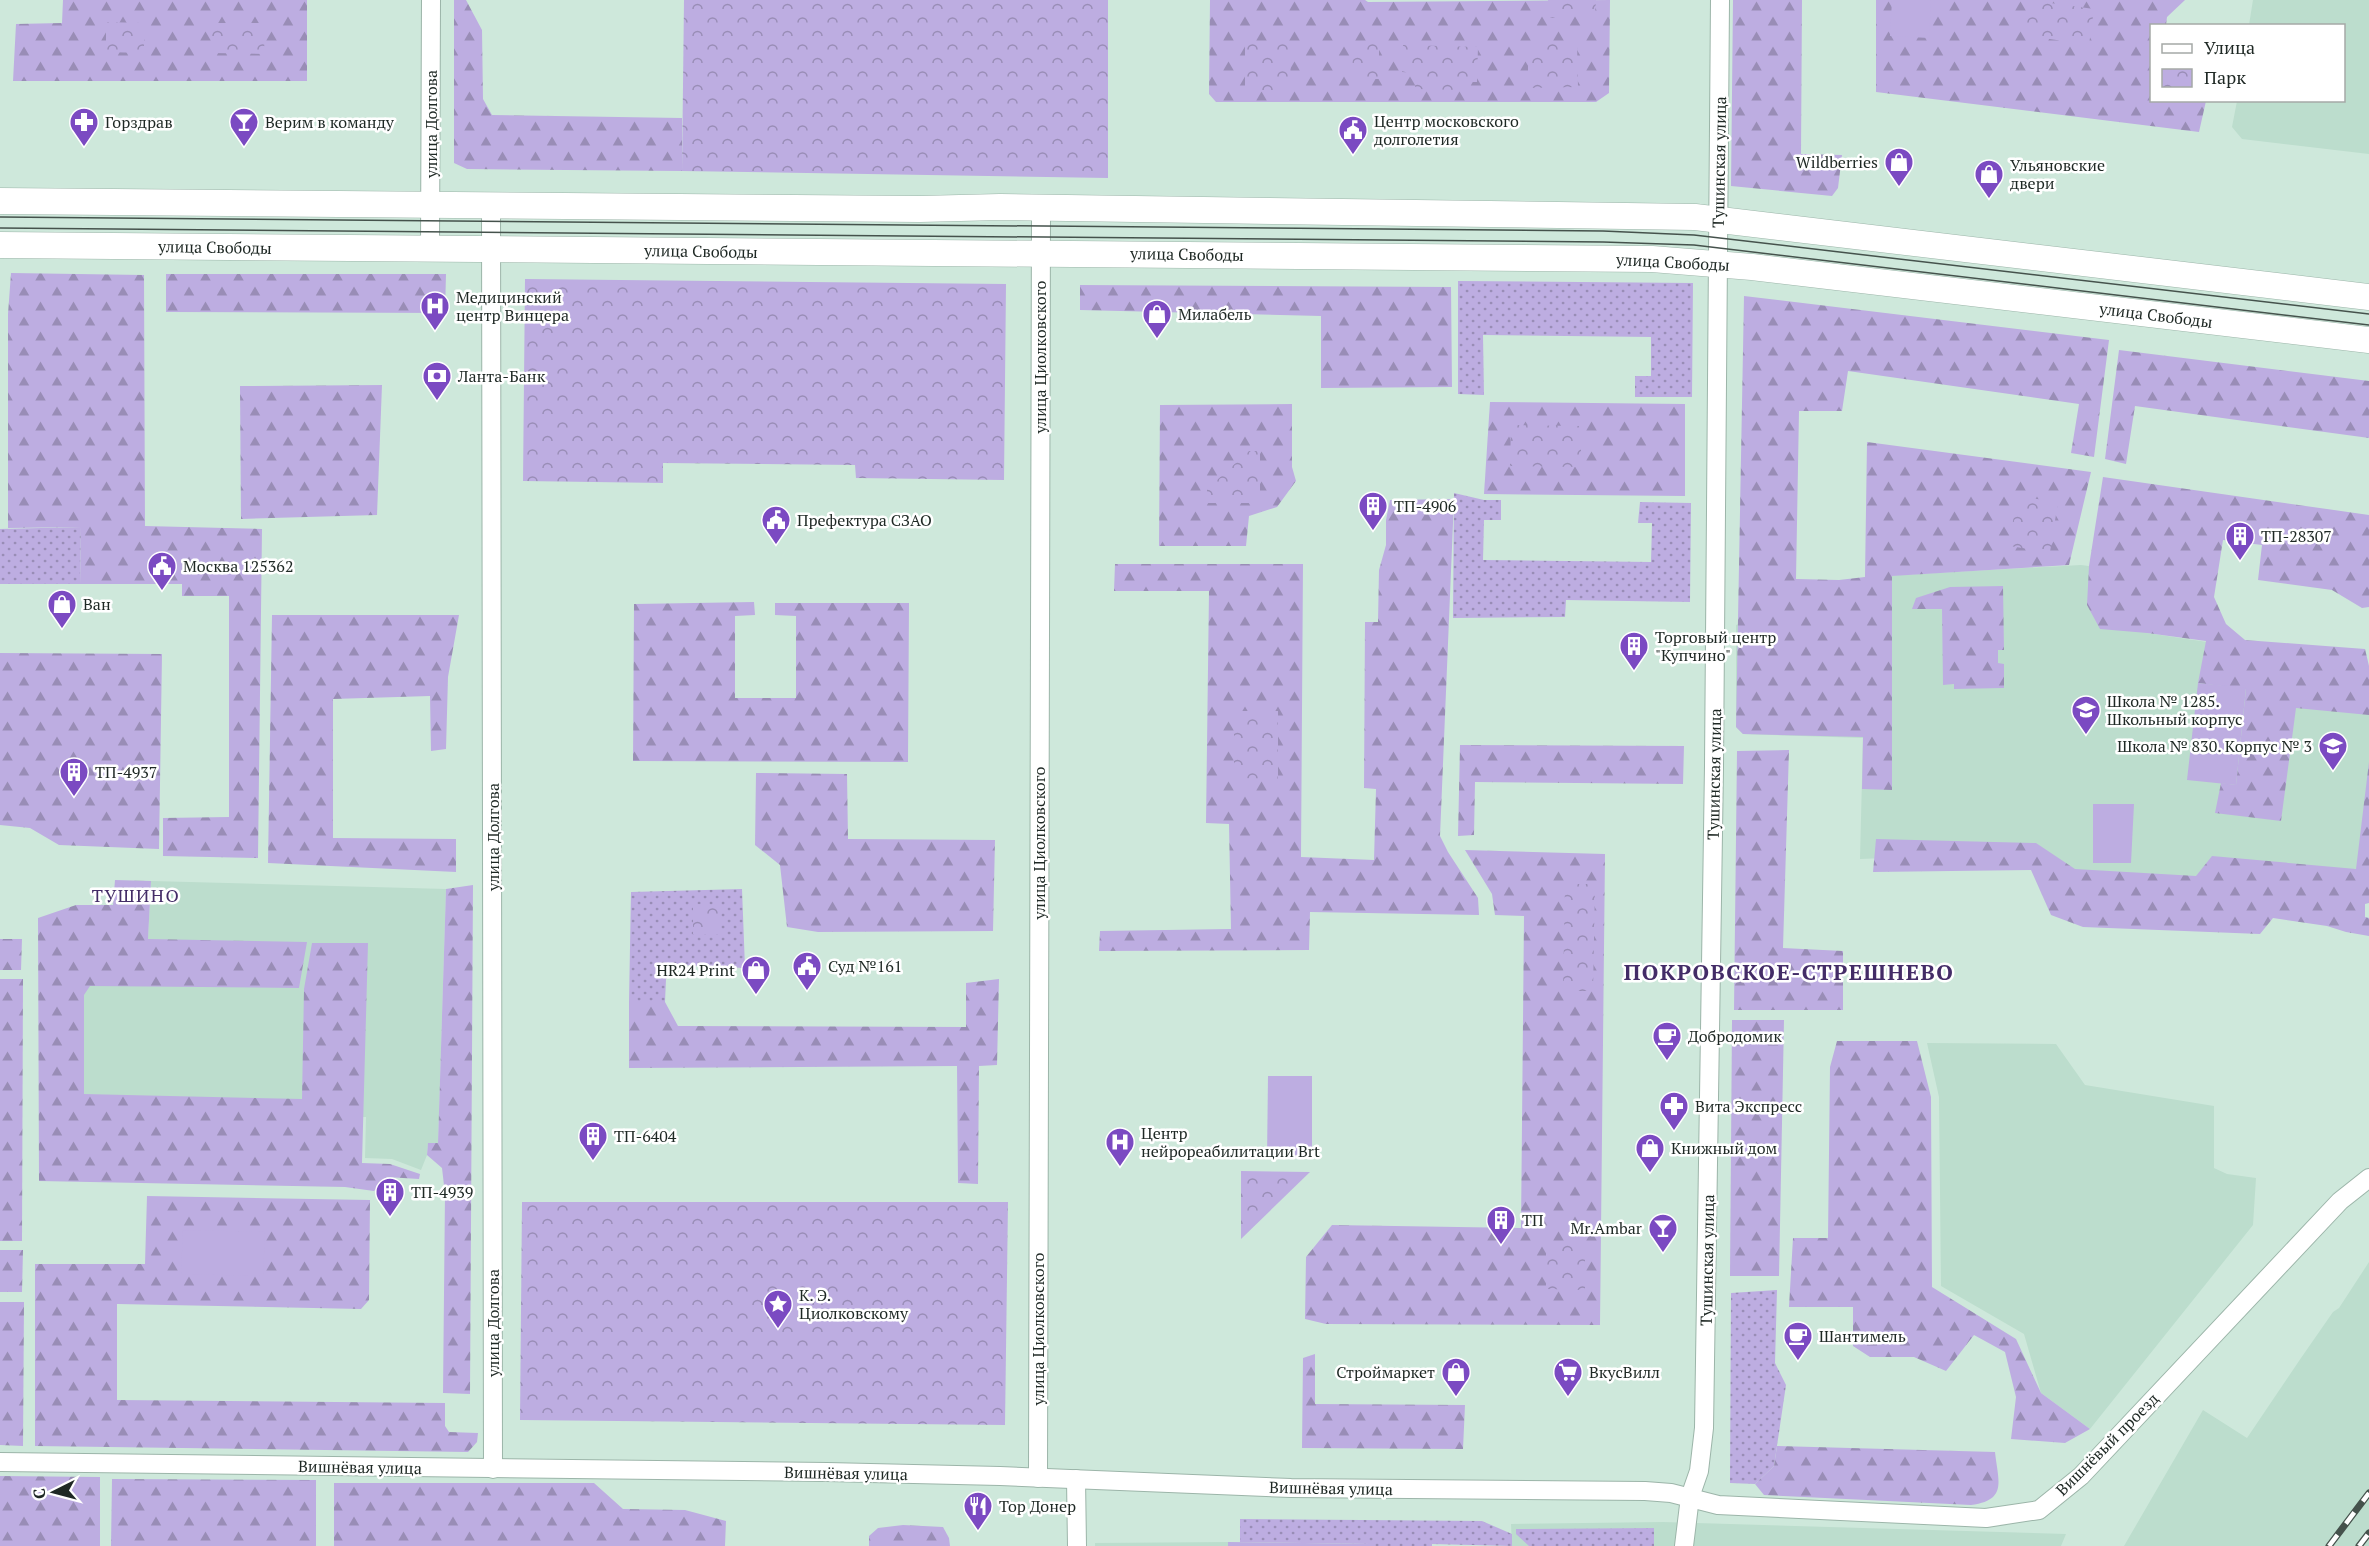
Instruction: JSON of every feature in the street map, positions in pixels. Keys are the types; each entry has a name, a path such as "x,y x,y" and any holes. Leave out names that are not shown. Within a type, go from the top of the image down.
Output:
{"main road":[{"path":"0,201 1663,216 1719,220 2369,297"},
{"name":"улица Свободы","path":"0,245 1652,259 1717,263 2369,340"}],"street":[{"name":"улица Долгова","path":"430,249 431,0"},
{"name":"Тушинская улица","path":"1684,1546 1690,1497 1699,1471 1704,1428 1714,766 1720,0"},
{"name":"улица Долгова","path":"491,205 493,1469"},
{"name":"улица Циолковского","path":"1038,1478 1041,209"},
{"name":"Вишнёвый проезд","path":"1690,1497 1718,1505 1986,1518 2039,1510 2081,1476 2340,1202 2369,1178"},
{"name":"Вишнёвая улица","path":"0,1462 827,1472 1291,1488 1645,1491 1671,1492 1690,1497"},
{"path":"1076,1479 1077,1546"}],"shaded area":[{"path":"2253,0 2369,0 2369,154 2242,139 2232,127 2237,102 2345,102 2345,24 2249,24"},
{"name":"Школа № 1285. Школьный корпус","path":"2081,565 2156,575 2147,633 2369,666 2369,903 2060,884 2034,852 1860,859 1863,738 1743,734 1736,727 1736,625 1865,577"},
{"path":"151,881 446,889 438,1144 428,1144 427,1155 421,1170 392,1159 365,1158 366,1117 53,1122 55,938 148,938"},
{"path":"1927,1043 2056,1044 2085,1085 2214,1106 2214,1168 2227,1174 2256,1178 2253,1225 2090,1429 2041,1393 2024,1334 1941,1286 1939,1097"},
{"path":"2369,1262 2369,1546 2124,1546 2203,1410 2247,1438"},
{"path":"1663,1522 2066,1534 2061,1546 1512,1546 1511,1524"},
{"path":"1228,1542 1228,1546 1095,1546 1095,1543"}],"green space":[{"path":"63,0 307,0 307,81 13,81 16,24 62,23"},
{"path":"454,0 466,0 482,30 483,99 492,115 682,118 682,171 467,169 454,163"},
{"path":"684,0 1108,0 1108,178 682,171"},
{"path":"1210,0 1365,0 1368,2 1610,0 1609,93 1596,102 1216,102 1209,94"},
{"path":"1548,0 1596,0 1595,13 1573,12 1573,18 1547,18"},
{"path":"1733,0 1802,0 1801,154 1842,155 1838,188 1832,196 1731,186"},
{"path":"1876,0 2185,0 2167,17 2166,24 2150,24 2150,102 2206,102 2199,132 1876,92"},
{"path":"1892,0 1931,0 1929,38 1890,36"},
{"path":"2029,0 2094,9 2089,45 2023,35"},
{"path":"106,22 144,23 144,53 106,52"},
{"path":"212,23 265,23 264,54 212,53"},
{"path":"1528,42 1577,42 1578,87 1528,88"},
{"path":"1245,43 1291,43 1290,92 1245,91"},
{"path":"1352,44 1379,44 1379,79 1353,79"},
{"path":"1403,45 1478,47 1477,82 1464,82 1463,90 1415,89 1415,73 1402,72"},
{"path":"11,273 144,275 145,526 262,529 258,858 163,856 163,818 229,817 229,596 182,596 182,584 80,584 81,527 8,528 8,314"},
{"path":"166,274 446,274 445,313 166,312"},
{"path":"525,279 1006,284 1004,480 856,478 855,465 663,463 663,483 523,481"},
{"path":"1458,281 1693,283 1692,397 1635,397 1635,376 1651,376 1651,337 1483,335 1484,395 1458,394"},
{"path":"1080,285 1451,287 1452,387 1321,388 1321,316 1080,310"},
{"path":"1744,296 2109,340 2094,457 2071,453 2079,404 1848,371 1842,411 1799,411 1796,579 1839,580 1865,577 1867,442 2091,472 2069,565 1892,576 1892,790 1862,789 1863,737 1743,734 1736,727"},
{"path":"2119,350 2369,381 2369,438 2135,406 2126,464 2105,459"},
{"path":"382,385 377,515 241,519 240,386"},
{"path":"1490,402 1685,404 1685,496 1484,494"},
{"path":"1292,404 1292,467 1296,481 1277,507 1249,516 1246,546 1159,546 1160,405"},
{"path":"1511,425 1581,426 1581,467 1510,466"},
{"path":"1249,451 1260,451 1260,503 1207,503 1207,489"},
{"path":"2103,477 2369,515 2369,607 2362,608 2332,590 2258,580 2262,545 2223,540 2214,597 2226,624 2245,640 2365,649 2369,666 2369,715 2296,708 2281,821 2215,813 2221,783 2236,785 2246,689 2198,683 2206,641 2100,629 2087,605 2089,566"},
{"path":"1454,493 1484,500 1501,500 1501,520 1484,520 1483,560 1651,562 1652,523 1638,523 1640,502 1691,503 1690,602 1566,600 1565,617 1453,618"},
{"path":"2017,496 2058,502 2050,552 2009,546"},
{"path":"1454,499 1440,836 1478,898 1479,915 1310,912 1309,950 1099,951 1100,931 1231,929 1229,824 1206,823 1209,591 1114,591 1115,564 1303,564 1301,857 1374,860 1376,789 1364,788 1365,622 1378,622 1379,570 1386,545 1386,520 1390,500"},
{"path":"81,527 80,584 0,584 0,529"},
{"path":"2003,586 2004,650 1998,650 1998,663 2004,664 2004,688 1954,689 1954,684 1943,685 1942,609 1912,609 1916,598 1950,587"},
{"path":"754,602 755,615 735,616 735,698 796,698 796,616 775,615 775,603 909,603 908,762 633,761 634,604"},
{"path":"272,615 459,615 448,677 446,749 431,751 430,696 333,699 333,838 456,839 456,872 268,863"},
{"path":"0,653 162,654 159,849 59,845 30,828 0,825"},
{"path":"2198,683 2246,688 2236,785 2187,780"},
{"path":"1234,711 1278,711 1278,779 1234,778"},
{"path":"1460,745 1684,746 1683,784 1475,782 1474,835 1458,836"},
{"path":"1789,750 1783,948 1843,951 1843,1010 1734,1010 1737,751"},
{"path":"2369,762 2369,903 2365,904 2365,917 2369,918 2369,936 2327,926 2273,918 2260,934 2083,927 2051,915 2031,870 1873,872 1876,839 2036,843 2075,869 2196,876 2212,856 2356,869"},
{"path":"756,773 847,774 848,839 995,840 993,931 818,932 787,927 780,865 755,845"},
{"path":"2093,804 2134,804 2131,863 2093,863"},
{"path":"1465,850 1605,854 1600,1325 1326,1324 1305,1319 1306,1257 1332,1225 1521,1228 1524,916 1495,915 1492,894"},
{"path":"115,880 151,881 148,939 307,942 299,988 90,986 84,995 84,1094 302,1099 304,989 312,943 368,943 362,1163 390,1164 420,1174 419,1179 387,1177 374,1191 345,1187 39,1181 38,918 76,905 113,905"},
{"path":"1565,884 1595,884 1593,991 1563,991"},
{"path":"473,885 470,1394 443,1393 445,1194 442,1168 427,1155 428,1143 438,1143 446,889"},
{"path":"742,889 745,968 681,965 666,979 665,1002 629,1002 631,892"},
{"path":"693,904 721,905 720,934 693,934"},
{"path":"0,939 22,939 21,970 0,970"},
{"path":"0,979 23,979 22,1241 0,1241"},
{"path":"999,979 997,1065 979,1066 978,1184 958,1183 957,1066 629,1068 629,1002 665,1002 678,1026 966,1027 966,983"},
{"path":"1732,1020 1784,1020 1779,1276 1730,1276"},
{"path":"1837,1041 1917,1041 1931,1097 1932,1287 2016,1339 2041,1393 2090,1429 2065,1443 2011,1439 2016,1397 2005,1352 1974,1335 1946,1371 1914,1357 1870,1357 1853,1346 1853,1307 1789,1307 1793,1238 1828,1238 1830,1067"},
{"path":"1268,1076 1312,1076 1312,1158 1267,1158"},
{"path":"1241,1171 1310,1172 1241,1239"},
{"path":"147,1196 370,1200 369,1300 361,1309 117,1304 117,1400 445,1403 445,1426 449,1432 478,1433 477,1442 468,1452 35,1446 35,1264 145,1264"},
{"path":"522,1202 1008,1202 1005,1425 520,1420"},
{"path":"183,1230 265,1232 263,1276 181,1274"},
{"path":"1546,1243 1585,1243 1585,1290 1546,1289"},
{"path":"0,1250 23,1250 22,1292 0,1292"},
{"path":"1777,1290 1775,1363 1786,1385 1774,1466 1755,1484 1730,1483 1731,1293"},
{"path":"0,1302 24,1302 23,1446 0,1445"},
{"path":"1315,1354 1315,1404 1465,1405 1463,1449 1302,1448 1303,1358"},
{"path":"1777,1446 1995,1452 1998,1488 1991,1499 1971,1505 1764,1495 1755,1484 1774,1466"},
{"path":"0,1476 100,1477 100,1546 0,1546"},
{"path":"112,1479 316,1480 316,1546 111,1546"},
{"path":"334,1483 594,1483 623,1509 685,1510 726,1521 725,1546 334,1546"},
{"path":"1240,1519 1482,1521 1512,1534 1512,1546 1432,1544 1432,1546 1371,1546 1370,1544 1240,1542"},
{"path":"903,1525 943,1527 949,1538 950,1546 869,1546 869,1536 878,1528"},
{"path":"1654,1528 1654,1546 1529,1546 1516,1534 1516,1529"},
{"path":"1228,1542 1371,1544 1371,1546 1228,1546"}],"tram line":[{"path":"0,217 1603,231 1694,235 2369,314"},
{"path":"0,228 1603,242 1694,245 2369,325"}],"railway":[{"path":"2329,1546 2369,1493"},
{"path":"2359,1546 2369,1533"}],"place":[{"name":"Горздрав","path":"84,148"},
{"name":"Верим в команду","path":"244,148"},
{"name":"Центр московского долголетия","path":"1353,156"},
{"name":"Wildberries","path":"1899,188"},
{"name":"Ульяновские двери","path":"1989,200"},
{"name":"Медицинский центр Винцера","path":"435,332"},
{"name":"Милабель","path":"1157,340"},
{"name":"Ланта-Банк","path":"437,402"},
{"name":"ТП-4906","path":"1373,532"},
{"name":"Префектура СЗАО","path":"776,546"},
{"name":"ТП-28307","path":"2240,562"},
{"name":"Москва 125362","path":"162,592"},
{"name":"Ван","path":"62,630"},
{"name":"Торговый центр \"Купчино\"","path":"1634,672"},
{"name":"Школа № 1285. Школьный корпус","path":"2086,736"},
{"name":"Школа № 830. Корпус № 3","path":"2333,772"},
{"name":"ТП-4937","path":"74,798"},
{"name":"Суд №161","path":"807,992"},
{"name":"HR24 Print","path":"756,996"},
{"name":"Добродомик","path":"1667,1062"},
{"name":"Вита Экспресс","path":"1674,1132"},
{"name":"ТП-6404","path":"593,1162"},
{"name":"Центр нейрореабилитации Brt","path":"1120,1168"},
{"name":"Книжный дом","path":"1650,1174"},
{"name":"ТП-4939","path":"390,1218"},
{"name":"ТП","path":"1501,1246"},
{"name":"Mr.Ambar","path":"1663,1254"},
{"name":"К. Э. Циолковскому","path":"778,1330"},
{"name":"Шантимель","path":"1798,1362"},
{"name":"Строймаркет","path":"1456,1398"},
{"name":"ВкусВилл","path":"1568,1398"},
{"name":"Тор Донер","path":"978,1532"}],"district":[{"name":"ТУШИНО","path":"136,895"},
{"name":"ПОКРОВСКОЕ-СТРЕШНЕВО","path":"1789,971"}]}
